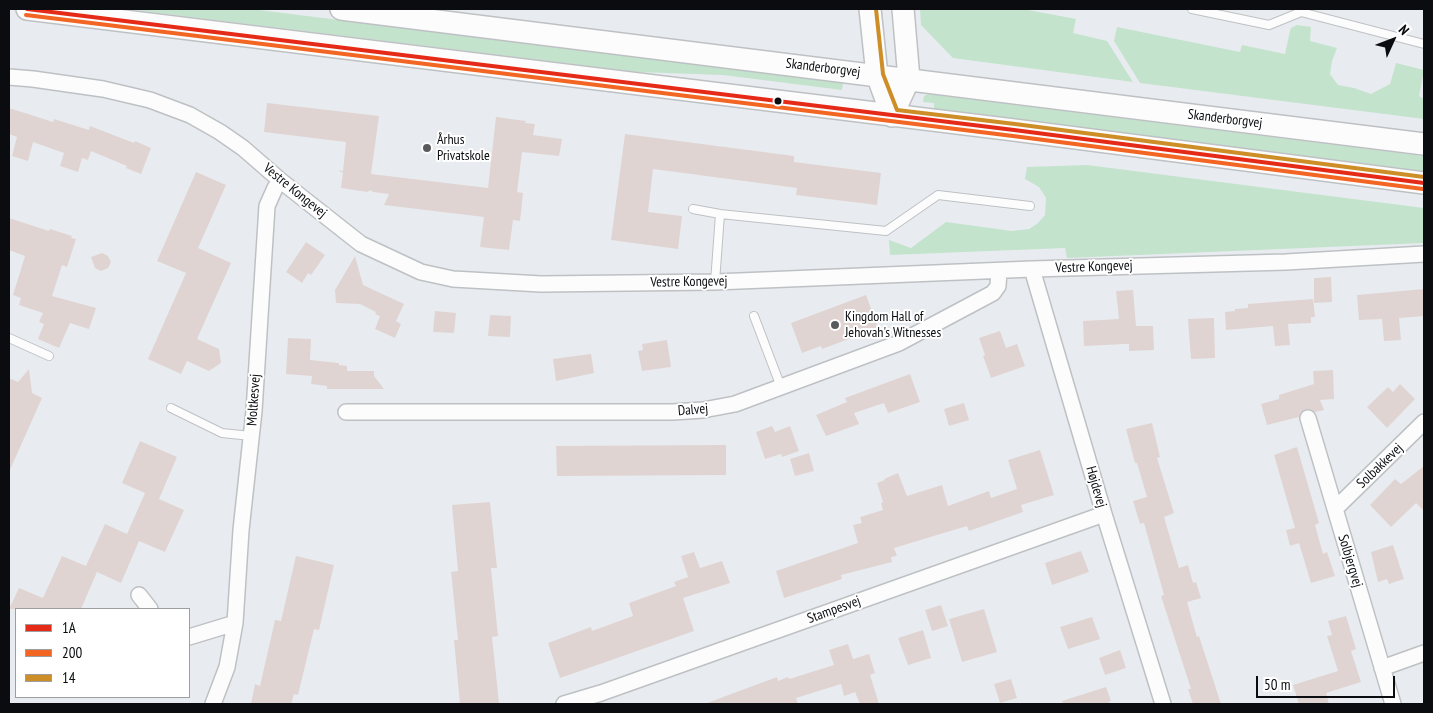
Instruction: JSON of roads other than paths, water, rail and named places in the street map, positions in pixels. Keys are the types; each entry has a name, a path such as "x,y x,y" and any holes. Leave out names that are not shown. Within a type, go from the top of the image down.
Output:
{"main road":[{"path":"27,9 1014,130 1424,183"},
{"name":"Skanderborgvej","path":"341,9 1424,144"},
{"path":"870,9 877,75 892,116"},
{"path":"892,116 908,79 903,9"}],"street":[{"name":"Vestre Kongevej","path":"9,77 103,89 150,100 190,115 243,148 281,181 361,244 421,272 453,279 541,284 715,282 1032,269 1286,262 1424,254"},
{"name":"Moltkesvej","path":"213,704 227,667 235,624 241,530 251,436 267,206 275,188 281,181"},
{"name":"Højdevej","path":"1032,269 1104,514 1163,704"},
{"name":"Dalvej","path":"346,412 673,412 703,410 735,404 898,343 993,293 998,286 999,271"},
{"name":"Solbjergvej","path":"1308,418 1393,704"},
{"name":"Solbakkevej","path":"1335,509 1424,422"},
{"name":"Stampesvej","path":"564,704 601,693 1104,514"},
{"path":"139,595 149,608"},
{"path":"190,637 235,624"},
{"path":"1382,668 1424,653"}],"lane":[{"path":"1192,9 1269,25 1301,12 1424,44"},
{"path":"693,209 720,214 886,231 938,195 1030,206"},
{"path":"715,282 720,214"},
{"path":"754,316 781,387"},
{"path":"9,338 49,356"},
{"path":"171,408 222,433 251,436"}],"place":[{"name":"Århus Privatskole","path":"427,148"},
{"name":"Kingdom Hall of Jehovah's Witnesses","path":"835,325"}]}
